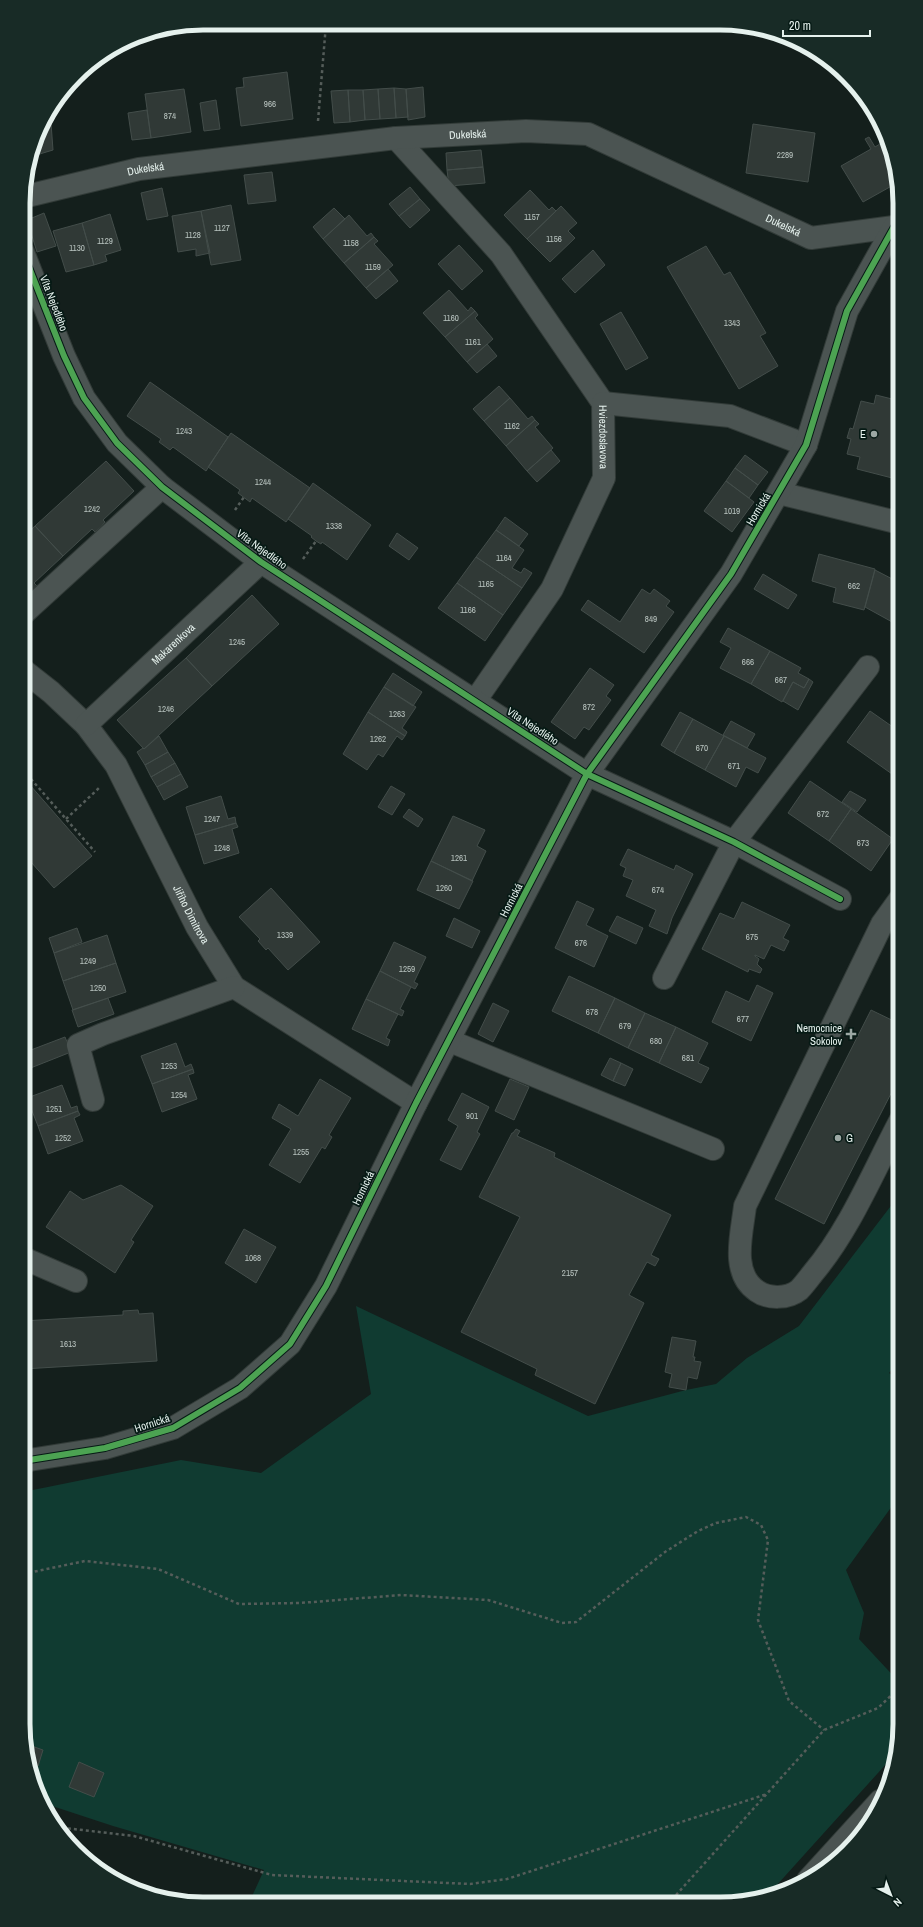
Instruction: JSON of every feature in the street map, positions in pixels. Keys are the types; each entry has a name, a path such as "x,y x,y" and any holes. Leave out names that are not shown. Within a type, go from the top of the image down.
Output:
{"street":[{"name":"Dukelská","path":"30,195 139,169 396,138 526,131 588,134 811,238 893,227"},
{"name":"Hviezdoslavova","path":"396,138 501,254 603,403 604,478 552,589 475,701"},
{"name":"Hornická","path":"30,1460 105,1448 173,1428 240,1388 290,1344 326,1286 416,1103 450,1041 587,774 730,574 806,445 847,311 893,233"},
{"name":"Víta Nejedlého","path":"30,270 64,356 84,398 117,443 162,487 261,562 587,774"},
{"path":"603,403 730,416 806,445"},
{"path":"30,608 162,487"},
{"name":"Hornická","path":"779,493 893,521"},
{"name":"Makarenkova","path":"86,725 261,562"},
{"path":"664,978 734,842 868,667"},
{"name":"Jiřího Dimitrova","path":"30,676 51,692 86,725 119,770 197,927 234,987 416,1103"},
{"path":"587,774 734,842 840,899"},
{"path":"893,909 882,924 746,1206 739,1250 741,1269 747,1284 758,1292 771,1296 785,1296 799,1290 825,1260 845,1226 893,1134"},
{"path":"93,1100 78,1045 103,1034 234,987"},
{"path":"450,1041 713,1149"},
{"path":"30,1261 76,1281"},
{"path":"826,1860 868,1815"}],"path":[{"path":"316,148 326,30"},
{"path":"66,819 119,770"},
{"path":"30,778 95,852"},
{"path":"30,1573 85,1561 158,1569 239,1604 300,1602 401,1595 488,1600 562,1623 576,1622 665,1552 698,1530 716,1523 746,1517 761,1525 768,1540 758,1620 789,1701 824,1730"},
{"path":"674,1897 824,1730 878,1708 893,1694"},
{"path":"65,1828 134,1836 272,1875 470,1884 507,1879 767,1794"}],"green space":[{"path":"893,1203 893,1368 889,1373 893,1376 893,1505 846,1570 864,1613 859,1639 893,1675 892,1747 889,1760 774,1889 754,1894 732,1897 252,1897 264,1870 113,1826 50,1805 39,1780 33,1758 30,1736 30,1491 181,1460 261,1473 371,1394 356,1306 588,1416 686,1390 716,1384 747,1358 799,1326"}],"building":[{"path":"287,72 293,119 241,126 236,88 244,87 243,78"},
{"path":"423,87 425,117 408,120 406,89"},
{"path":"394,88 396,118 380,119 378,89"},
{"path":"394,88 406,89 408,117 396,118"},
{"path":"184,89 191,132 151,138 145,94"},
{"path":"378,89 380,119 365,120 363,90"},
{"path":"348,90 350,122 334,123 331,91"},
{"path":"348,90 363,90 365,120 350,122"},
{"path":"216,100 220,129 204,131 200,103"},
{"path":"147,110 151,138 132,140 128,113"},
{"path":"51,123 53,150 37,155 39,147 49,124"},
{"path":"753,124 815,133 808,182 746,173"},
{"path":"869,137 875,147 882,143 890,169 893,186 863,202 841,166 871,149 865,139"},
{"path":"481,150 483,167 447,170 446,153"},
{"path":"483,167 485,183 449,186 447,170"},
{"path":"272,172 276,201 248,204 244,175"},
{"path":"410,187 420,199 399,216 389,204"},
{"path":"162,188 168,216 147,220 141,193"},
{"path":"530,190 549,210 552,207 556,211 527,239 504,215"},
{"path":"420,199 430,210 410,228 399,216"},
{"path":"231,205 241,260 211,265 201,211"},
{"path":"561,206 577,223 568,231 575,238 550,262 527,239"},
{"path":"334,208 345,219 323,239 313,227"},
{"path":"201,211 210,253 196,256 196,249 178,252 172,216"},
{"path":"44,213 56,246 37,252 30,230 30,219"},
{"path":"110,214 121,250 105,255 107,261 94,265 82,223"},
{"path":"349,215 367,236 371,233 374,237 344,263 323,239"},
{"path":"82,223 94,265 66,272 53,231"},
{"path":"374,237 378,241 374,244 393,265 366,288 344,263"},
{"path":"459,245 483,271 462,290 438,264"},
{"path":"706,246 724,275 730,272 766,333 760,336 778,366 739,389 667,267"},
{"path":"593,250 605,265 575,293 562,279"},
{"path":"388,269 398,281 376,299 366,288"},
{"path":"449,290 468,311 471,307 475,311 445,337 423,313"},
{"path":"475,311 478,315 475,318 493,339 467,362 445,337"},
{"path":"621,312 648,358 626,370 600,324"},
{"path":"487,344 497,356 477,373 467,362"},
{"path":"150,382 228,437 206,471 173,447 170,450 159,442 161,439 127,416"},
{"path":"499,386 510,398 484,421 473,409"},
{"name":"E","path":"876,395 893,399 893,478 857,469 860,457 847,454 851,439 847,438 850,428 853,429 861,401 874,404"},
{"path":"510,398 528,419 532,416 535,420 506,446 484,421"},
{"path":"535,420 539,424 535,427 553,448 527,471 506,446"},
{"path":"231,433 310,488 286,522 252,498 250,502 238,493 240,490 208,467"},
{"path":"551,450 560,461 537,482 527,471"},
{"path":"745,455 768,472 758,485 735,468"},
{"path":"106,461 134,491 103,520 105,522 101,527 95,532 92,529 63,556 35,526"},
{"path":"735,468 758,485 749,498 726,481"},
{"path":"726,481 754,502 732,532 704,511"},
{"path":"313,483 371,525 347,560 322,542 321,544 316,541 311,537 312,536 288,519"},
{"path":"505,517 528,534 519,546 496,530"},
{"path":"35,526 63,556 34,583 37,586 30,592 30,531"},
{"path":"496,530 524,550 512,568 521,573 524,568 532,573 522,588 476,557"},
{"path":"397,533 418,548 409,560 389,546"},
{"path":"819,554 875,569 864,610 833,602 836,588 812,581"},
{"path":"476,557 522,588 503,615 457,583"},
{"path":"875,570 893,579 893,622 865,607"},
{"path":"763,574 797,595 788,609 754,589"},
{"path":"457,583 503,615 485,641 438,608"},
{"path":"642,589 650,594 654,589 670,601 666,606 674,612 644,653 581,610 588,600 620,622"},
{"path":"252,595 279,624 212,686 186,658"},
{"path":"728,628 770,651 751,684 720,668 731,648 720,642"},
{"path":"770,651 801,668 798,673 809,679 804,688 793,682 782,702 751,684"},
{"path":"186,658 212,686 144,749 117,720"},
{"path":"590,668 614,685 606,696 611,700 589,730 584,727 575,739 551,722"},
{"path":"393,673 422,692 413,706 384,687"},
{"path":"809,679 813,682 798,710 783,701 793,682 804,688"},
{"path":"384,687 416,707 402,728 407,732 405,736 368,712"},
{"path":"870,711 893,727 892,774 847,742"},
{"path":"368,712 405,736 402,740 397,736 383,757 378,754 367,770 343,754"},
{"path":"680,712 693,719 674,753 661,745"},
{"path":"693,719 724,736 705,770 674,753"},
{"path":"731,721 755,734 747,748 723,735"},
{"path":"159,736 168,752 145,765 137,752 143,748 144,749"},
{"path":"724,736 766,758 758,773 746,767 736,787 705,770"},
{"path":"168,752 175,763 151,777 145,765"},
{"path":"175,763 181,774 157,787 151,777"},
{"path":"181,774 188,787 164,800 157,787"},
{"path":"810,781 851,809 829,841 788,813"},
{"path":"30,785 92,856 54,888 30,861"},
{"path":"391,786 405,794 392,815 378,807"},
{"path":"850,791 866,800 857,812 842,802"},
{"path":"221,796 228,819 235,817 236,823 195,835 186,807"},
{"path":"409,809 423,819 418,827 403,817"},
{"path":"851,809 893,839 871,871 829,841"},
{"path":"453,816 485,830 477,846 486,851 472,881 431,861"},
{"path":"236,823 238,827 232,829 239,853 204,864 195,835"},
{"path":"628,849 674,870 676,865 693,874 672,918 667,934 649,926 656,910 626,896 633,880 623,876 626,868 620,865"},
{"path":"431,861 473,881 459,909 417,890"},
{"path":"271,888 320,942 288,970 268,948 266,950 258,941 260,939 239,917"},
{"path":"577,901 594,909 586,925 608,936 594,967 555,948"},
{"path":"742,902 790,925 783,938 789,941 784,951 771,945 764,959 755,955 759,959 757,964 762,969 760,973 749,969 748,972 702,949 720,913 734,919"},
{"path":"617,916 643,928 636,944 609,931"},
{"path":"454,918 480,931 472,948 446,936"},
{"path":"77,928 82,942 54,953 49,938"},
{"path":"107,935 116,963 63,981 54,953"},
{"path":"394,942 426,957 414,982 418,984 415,989 380,971"},
{"path":"116,963 126,992 73,1010 63,981"},
{"path":"380,971 411,987 400,1009 404,1011 402,1016 366,999"},
{"path":"569,976 615,998 598,1033 552,1011"},
{"path":"757,985 773,993 751,1041 712,1022 726,991 749,1002"},
{"path":"108,998 114,1014 78,1027 72,1010"},
{"path":"615,998 645,1013 628,1048 598,1033"},
{"path":"366,999 398,1014 386,1038 390,1040 388,1046 352,1029"},
{"path":"493,1003 509,1011 493,1042 478,1034"},
{"name":"G","path":"871,1010 893,1021 893,1090 824,1224 775,1199"},
{"path":"645,1013 676,1027 659,1063 628,1048"},
{"path":"676,1027 708,1043 698,1063 709,1068 701,1083 659,1063"},
{"path":"65,1037 71,1052 30,1068 30,1050"},
{"path":"176,1043 185,1067 191,1064 193,1069 152,1084 141,1056"},
{"path":"610,1058 621,1063 613,1081 601,1075"},
{"path":"621,1063 633,1069 625,1086 613,1081"},
{"path":"193,1069 194,1073 188,1075 197,1099 162,1112 152,1084"},
{"path":"320,1079 351,1098 329,1135 332,1137 325,1149 322,1147 300,1183 269,1165 291,1129 272,1118 279,1104 298,1116"},
{"path":"510,1079 529,1087 514,1120 495,1111"},
{"path":"62,1085 71,1108 77,1106 78,1111 38,1126 30,1106 30,1097"},
{"path":"462,1093 489,1107 477,1132 480,1134 461,1170 440,1160 458,1126 448,1120"},
{"path":"78,1111 80,1115 74,1118 83,1141 48,1154 38,1126"},
{"path":"516,1129 520,1131 517,1136 555,1153 554,1157 671,1215 651,1255 659,1259 655,1266 647,1262 629,1295 644,1303 595,1404 535,1375 537,1369 461,1332 520,1217 479,1197 512,1133"},
{"path":"121,1185 153,1206 131,1240 134,1242 115,1273 46,1227 70,1191 83,1200"},
{"path":"244,1229 276,1247 256,1283 225,1263"},
{"path":"138,1310 139,1314 153,1313 157,1361 30,1369 30,1321 123,1315 123,1311"},
{"path":"672,1337 696,1341 693,1357 695,1357 694,1361 701,1362 697,1379 688,1377 686,1390 669,1387 672,1374 665,1372"},
{"path":"31,1746 43,1750 38,1766 35,1765"},
{"path":"79,1762 104,1773 94,1797 69,1787"}],"cycle path":[{"path":"30,1460 105,1448 173,1428 240,1388 290,1344 326,1286 416,1103 587,774 731,574 806,445 847,311 893,229"},
{"path":"30,270 64,356 84,398 117,443 162,487 261,562 587,774 734,842 840,899"}],"place":[{"name":"E","path":"874,434"},
{"name":"Nemocnice Sokolov","path":"851,1034"},
{"name":"G","path":"838,1138"}]}
